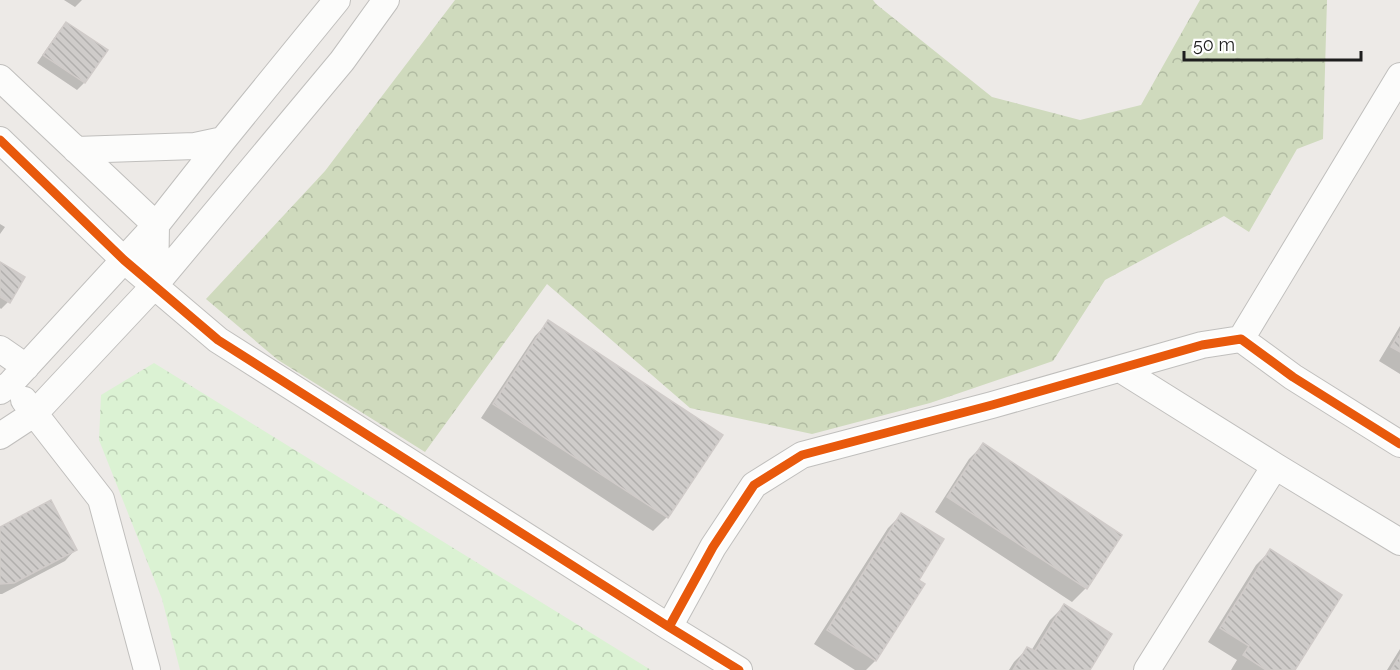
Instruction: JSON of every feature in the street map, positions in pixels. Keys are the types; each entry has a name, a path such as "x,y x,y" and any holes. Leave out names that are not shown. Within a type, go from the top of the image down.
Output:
{"street":[{"path":"12,381 156,225 337,0"},
{"path":"0,436 35,413 155,285 342,61 386,0"},
{"path":"1241,339 1400,76"},
{"path":"0,78 156,225 155,285"},
{"path":"0,140 124,260 218,340 739,670"},
{"path":"76,150 195,146 223,140"},
{"path":"669,627 713,547 754,485 802,455 1202,345 1241,339 1293,377 1400,444"},
{"path":"0,349 12,381 101,499 147,670"},
{"path":"1120,369 1400,542"},
{"path":"1147,670 1275,466"}],"green space":[{"path":"455,0 873,0 992,97 1080,120 1141,105 1200,0 1327,0 1323,139 1297,149 1249,232 1224,216 1105,280 1053,361 930,403 812,434 690,408 547,284 425,452 278,360 206,299 325,171"},
{"path":"154,363 651,670 180,670 162,599 99,440 101,395"}],"building":[{"path":"66,22 108,50 85,83 43,55"},
{"path":"0,262 25,277 10,303 0,297"},
{"path":"548,320 723,435 668,518 493,404"},
{"path":"1400,332 1400,352 1391,347"},
{"path":"983,443 1122,535 1087,589 947,497"},
{"path":"51,500 77,550 14,583 0,584 0,527"},
{"path":"901,513 944,539 919,580 925,584 876,661 827,630"},
{"path":"1270,549 1342,595 1295,670 1266,670 1243,655 1249,646 1220,628"},
{"path":"1064,604 1112,634 1090,670 1013,670 1027,647 1035,651"},
{"path":"1400,655 1400,670 1391,670"}],"cycle path":[{"path":"0,140 124,260 218,340 739,670"},
{"path":"669,627 713,547 754,485 802,455 992,405 1202,345 1241,339 1293,377 1400,444"}]}
